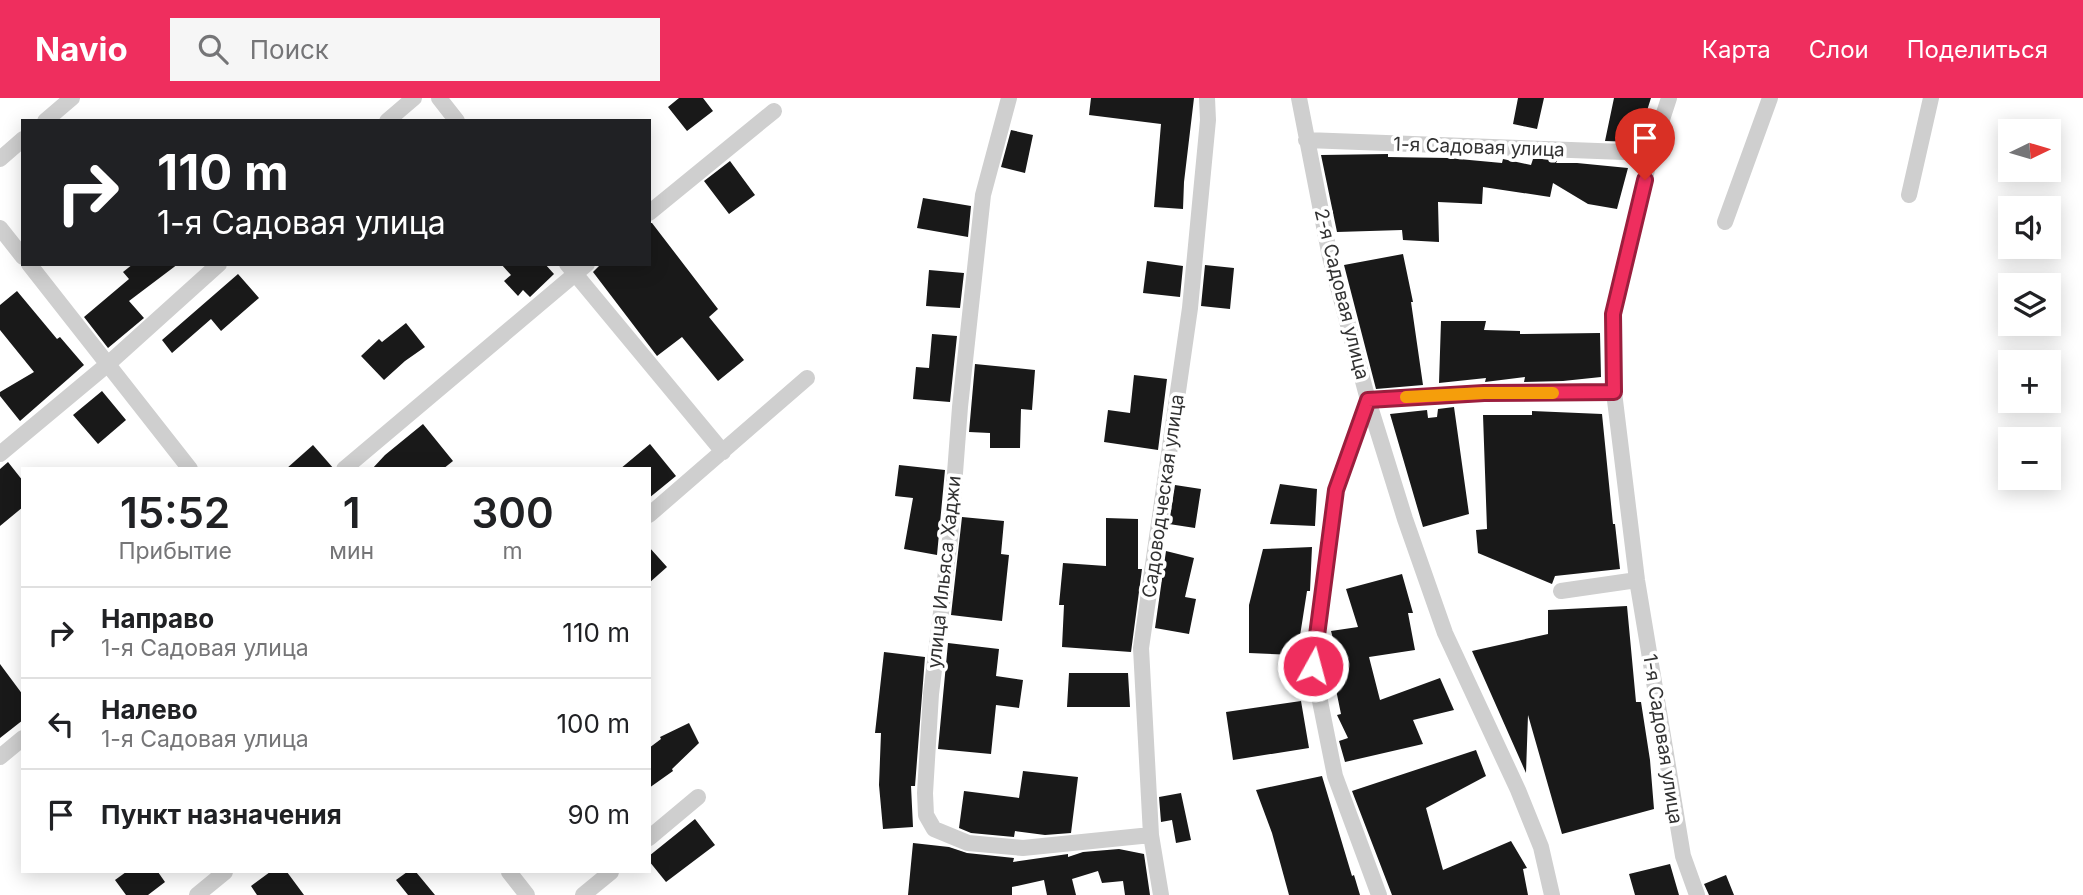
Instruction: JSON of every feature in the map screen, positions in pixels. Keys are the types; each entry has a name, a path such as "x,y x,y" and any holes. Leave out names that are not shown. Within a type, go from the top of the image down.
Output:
{"street":[{"path":"47,119 72,98"},
{"path":"389,119 414,98"},
{"path":"439,98 455,119"},
{"name":"улица Ильяса Хаджи","path":"1009,98 981,208 960,407 950,539 932,694 926,815 934,828 968,843 1023,848 1151,835"},
{"name":"Садоводческая улица","path":"1161,895 1151,835 1141,648 1190,309 1208,120 1207,98"},
{"name":"2-я Садовая улица","path":"1299,98 1330,257 1368,400 1336,490 1313,666 1335,776 1379,895"},
{"name":"1-я Садовая улица","path":"1669,98 1651,153 1613,314 1614,392 1637,580 1683,856 1698,895"},
{"path":"1725,222 1770,98"},
{"path":"1909,195 1931,98"},
{"path":"651,211 774,111"},
{"name":"1-я Садовая улица","path":"1306,140 1651,153"},
{"path":"0,159 21,141"},
{"path":"0,228 21,254"},
{"path":"31,266 188,467"},
{"path":"0,454 108,364 217,266"},
{"path":"346,467 576,268 723,452"},
{"path":"651,513 807,378"},
{"path":"1552,895 1541,847 1518,789 1445,633 1405,519 1368,400 1484,393 1614,392"},
{"path":"1560,592 1637,580"},
{"path":"0,757 21,740"},
{"path":"651,836 698,797"},
{"path":"197,895 224,873"},
{"path":"510,873 527,895"},
{"path":"583,895 610,873"}],"building":[{"path":"679,98 703,98 713,111 687,131 668,107"},
{"path":"1091,98 1194,98 1183,209 1154,207 1161,124 1089,115"},
{"path":"1518,98 1544,98 1537,129 1513,124"},
{"path":"1614,98 1651,98 1637,142 1605,141"},
{"path":"1011,130 1033,135 1025,173 1001,167"},
{"path":"1388,154 1388,157 1448,158 1502,163 1503,159 1531,165 1533,159 1544,159 1557,161 1556,163 1628,168 1617,209 1588,204 1553,183 1550,197 1483,187 1482,204 1438,202 1439,242 1403,240 1402,230 1337,232 1321,155"},
{"path":"730,161 755,195 729,214 704,181"},
{"path":"923,198 971,206 968,237 917,228"},
{"path":"652,223 718,309 709,317 744,360 718,381 682,337 657,356 593,272 599,266 651,266"},
{"path":"1403,254 1413,302 1423,385 1376,389 1344,265"},
{"path":"1147,261 1183,266 1180,297 1143,293"},
{"path":"1205,265 1234,268 1230,309 1201,306"},
{"path":"130,266 175,266 129,301 144,318 108,348 84,317 129,279 123,272"},
{"path":"503,266 547,266 554,274 530,297 523,290 518,296 504,281 511,275"},
{"path":"929,270 964,273 960,308 926,306"},
{"path":"238,274 259,298 221,331 211,319 172,353 162,340"},
{"path":"17,291 57,339 60,337 84,365 20,421 0,396 0,392 34,372 0,330 0,305"},
{"path":"1441,321 1486,321 1484,330 1520,331 1520,334 1600,333 1601,377 1524,382 1525,377 1485,382 1486,378 1439,383"},
{"path":"406,323 425,347 384,380 361,356 379,339 382,342"},
{"path":"932,334 957,336 950,402 913,399 916,367 929,368"},
{"path":"975,364 1035,370 1032,410 1021,409 1020,448 990,448 990,433 969,432"},
{"path":"1134,375 1167,379 1158,450 1104,442 1108,410 1130,413"},
{"path":"102,391 126,420 98,444 73,415"},
{"path":"1454,407 1469,514 1423,527 1390,414 1427,410 1428,418 1437,417 1438,409"},
{"path":"1532,411 1602,414 1620,569 1555,576 1552,584 1478,553 1476,530 1487,529 1483,415 1532,415"},
{"path":"423,424 453,461 446,467 374,467"},
{"path":"650,444 676,476 651,496 651,467 622,467"},
{"path":"313,445 332,467 288,467"},
{"path":"8,462 21,478 21,509 0,526 0,469"},
{"path":"899,465 945,470 937,555 904,549 913,498 895,496"},
{"path":"1280,484 1317,489 1315,526 1270,524"},
{"path":"1175,485 1201,489 1195,528 1169,524"},
{"path":"962,517 1004,521 1001,554 1009,555 1002,621 951,615"},
{"path":"1106,518 1138,519 1138,569 1142,569 1131,652 1062,647 1064,605 1059,605 1063,563 1106,566"},
{"path":"1312,547 1310,591 1307,591 1297,655 1249,653 1249,605 1263,549"},
{"path":"651,549 667,567 651,581"},
{"path":"1166,551 1194,558 1185,597 1196,599 1189,634 1155,628"},
{"path":"1402,574 1413,613 1408,613 1415,650 1369,657 1380,700 1440,678 1454,710 1413,720 1423,744 1345,762 1339,741 1348,738 1337,715 1341,714 1334,680 1343,678 1331,631 1358,627 1346,589"},
{"path":"1627,606 1636,702 1641,702 1654,809 1562,834 1528,715 1526,773 1472,651 1548,634 1548,610"},
{"path":"948,643 999,649 996,676 1023,680 1019,708 996,705 991,754 938,749"},
{"path":"884,652 925,657 915,786 911,786 913,827 883,829 879,785 881,733 875,733"},
{"path":"0,664 21,692 21,722 0,738"},
{"path":"1069,673 1128,673 1130,707 1067,707"},
{"path":"1301,701 1309,748 1233,760 1226,712"},
{"path":"689,723 699,743 673,771 651,787 651,746 661,739 660,737"},
{"path":"1476,750 1486,776 1426,808 1443,870 1511,841 1527,868 1523,869 1528,895 1392,895 1352,791"},
{"path":"1023,771 1078,777 1071,833 1045,835 1015,831 1014,837 971,833 959,828 964,791 1019,798"},
{"path":"1322,776 1360,895 1289,895 1272,833 1256,790"},
{"path":"1181,793 1191,840 1176,843 1172,820 1161,822 1159,797"},
{"path":"695,819 715,845 666,882 651,863 651,854"},
{"path":"913,843 1014,858 1013,862 1119,849 1144,854 1150,895 1125,895 1123,881 1102,883 1098,871 1072,879 1076,895 1047,895 1044,880 1012,887 1012,895 908,895"},
{"path":"1670,864 1679,895 1635,895 1629,874"},
{"path":"125,873 159,873 165,882 148,895 126,895 115,880"},
{"path":"269,873 288,873 304,895 257,895 251,886"},
{"path":"406,873 417,873 435,895 408,895 396,880"},
{"path":"1726,875 1734,895 1709,895 1704,884"}],"slow traffic":[{"path":"1406,397 1553,393"}],"route":[{"path":"1313,666 1336,490 1368,400 1484,393 1614,392 1613,314 1645,180"}]}
